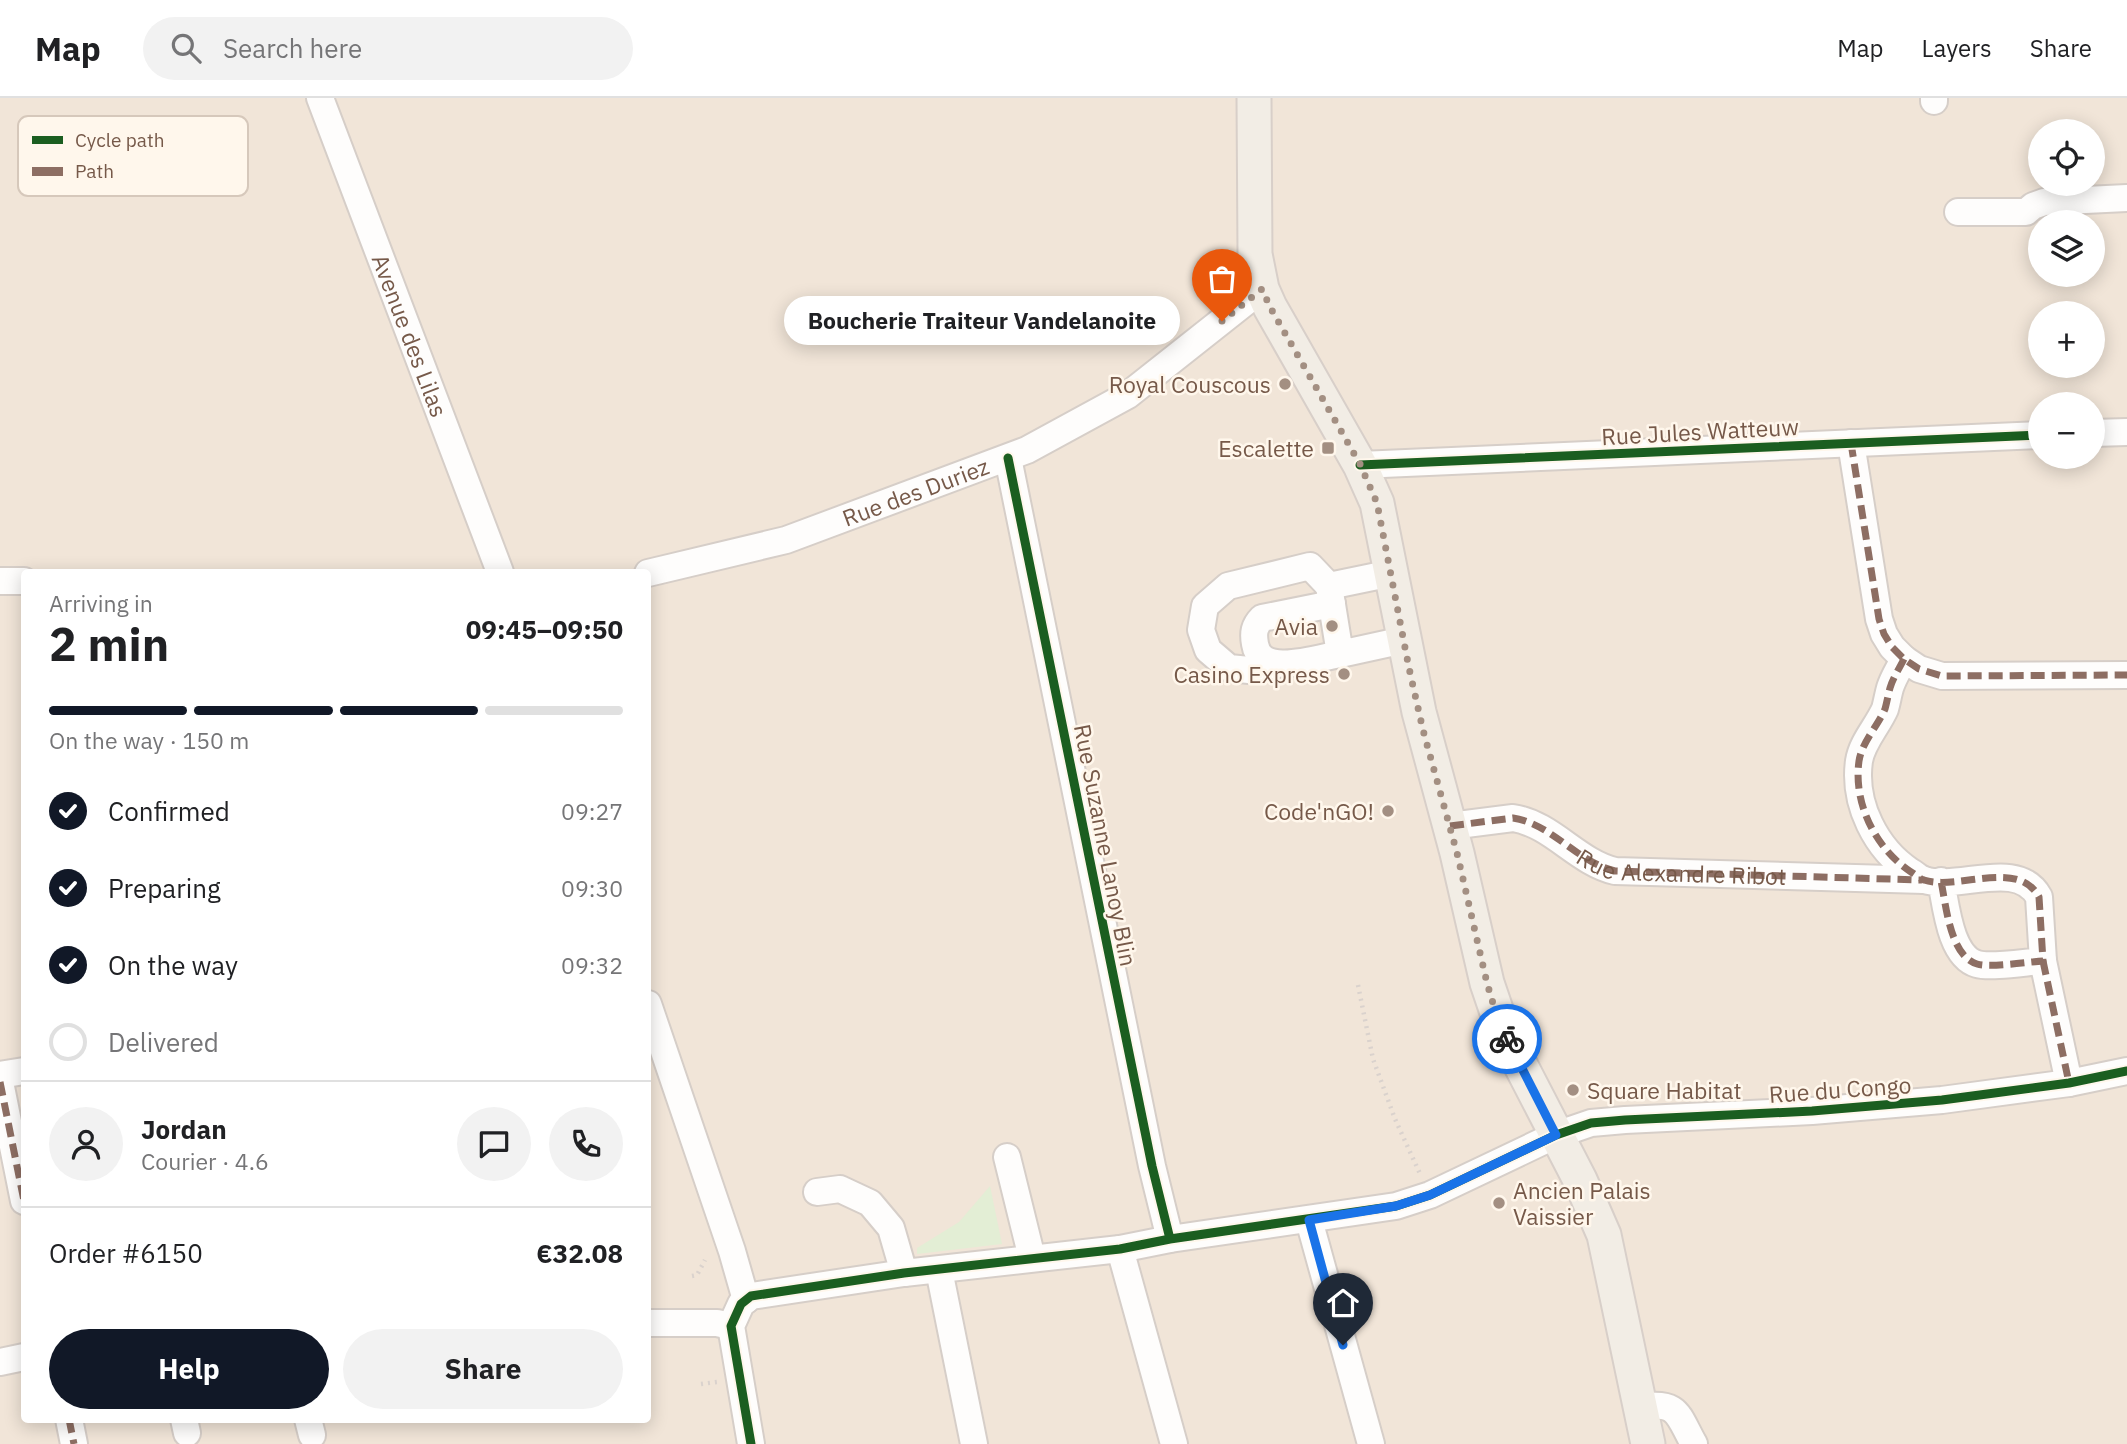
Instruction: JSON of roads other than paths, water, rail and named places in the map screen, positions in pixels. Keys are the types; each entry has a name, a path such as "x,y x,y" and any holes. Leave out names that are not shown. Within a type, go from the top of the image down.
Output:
{"main road":[{"path":"1254,98 1255,254 1262,289 1360,464 1377,503 1427,747 1450,826 1495,1010 1604,1235 1648,1444"}],"street":[{"name":"Avenue des Lilas","path":"320,98 499,569"},
{"path":"1958,212 2026,212 2044,202 2127,198"},
{"name":"Rue des Duriez","path":"651,572 786,540 1036,446 1122,399 1262,289"},
{"path":"2105,433 2127,432"},
{"name":"Rue Jules Watteuw","path":"1360,464 2028,436"},
{"path":"1851,443 1879,619 1892,648 1904,659 1919,669 1942,676 2127,675"},
{"name":"Rue Suzanne Lanoy Blin","path":"1008,458 1149,1152 1170,1239"},
{"path":"1340,654 1330,595 1310,566 1228,586 1205,606 1201,630 1208,650 1228,668 1249,670 1340,654 1404,640"},
{"path":"1277,664 1264,660 1256,650 1253,634 1256,623 1262,618 1392,573"},
{"path":"0,581 21,581"},
{"path":"1904,659 1891,687 1886,707 1859,759 1858,775 1867,819 1875,835 1897,863 1933,881 1961,955 1978,965 2043,961 2069,1083"},
{"name":"Rue Alexandre Ribot","path":"1450,826 1522,819 1591,862 1615,871 1933,881 2017,878 2034,888 2039,897 2043,961"},
{"path":"651,1013 746,1300 737,1311 731,1326 751,1444"},
{"name":"Rue du Congo","path":"746,1300 758,1295 904,1273 1120,1249 1170,1239 1396,1206 1430,1195 1573,1128 1607,1121 1879,1106 2008,1092 2127,1071"},
{"path":"0,1075 21,1072"},
{"path":"0,1082 6,1137 21,1190"},
{"path":"1007,1157 1032,1258"},
{"path":"817,1192 839,1189 870,1203 891,1228 904,1273"},
{"path":"1309,1220 1371,1444"},
{"path":"1120,1249 1174,1444"},
{"path":"939,1270 974,1444"},
{"path":"651,1323 717,1323 731,1326"},
{"path":"0,1362 21,1358"},
{"path":"1640,1407 1662,1404 1672,1409 1694,1444"},
{"path":"70,1423 74,1444"}],"place":[{"name":"Boucherie Traiteur Vandelanoite","path":"1222,321"},
{"name":"Royal Couscous","path":"1285,384"},
{"name":"Escalette","path":"1328,448"},
{"name":"Avia","path":"1332,626"},
{"name":"Casino Express","path":"1344,674"},
{"name":"Code'nGO!","path":"1388,811"},
{"name":"Square Habitat","path":"1573,1090"},
{"name":"Ancien Palais Vaissier","path":"1499,1203"}]}
